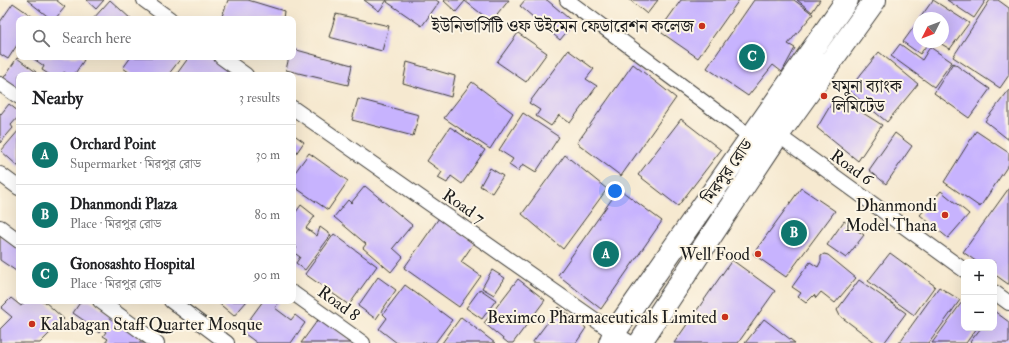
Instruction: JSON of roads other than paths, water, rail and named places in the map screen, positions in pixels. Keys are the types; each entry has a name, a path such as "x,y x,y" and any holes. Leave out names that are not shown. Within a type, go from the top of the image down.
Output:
{"highway":[{"name":"মিরপুর রোড","path":"618,340 751,137 847,0"},
{"name":"মিরপুর রোড","path":"640,343 778,135 875,0"}],"street":[{"path":"144,0 166,16"},
{"path":"567,0 751,137"},
{"path":"225,60 242,72"},
{"path":"0,84 16,95"},
{"name":"Road 7","path":"296,110 618,340"},
{"name":"Road 6","path":"778,135 961,268"},
{"path":"0,174 16,186"},
{"path":"0,227 16,239"},
{"path":"997,294 1009,303"},
{"name":"Road 8","path":"296,295 363,343"},
{"path":"104,304 157,343"},
{"path":"175,304 227,343"}],"place":[{"name":"ইউনিভার্সিটি ওফ উইমেন ফেডারেশন কলেজ","path":"702,26"},
{"name":"Gonosashto Hospital","path":"752,57"},
{"name":"যমুনা ব্যাংক লিমিটেড","path":"824,96"},
{"name":"Dhanmondi Model Thana","path":"945,215"},
{"name":"Dhanmondi Plaza","path":"794,233"},
{"name":"Orchard Point","path":"606,254"},
{"name":"Well Food","path":"758,254"},
{"name":"Beximco Pharmaceuticals Limited","path":"725,317"},
{"name":"Kalabagan Staff Quarter Mosque","path":"32,324"}]}
